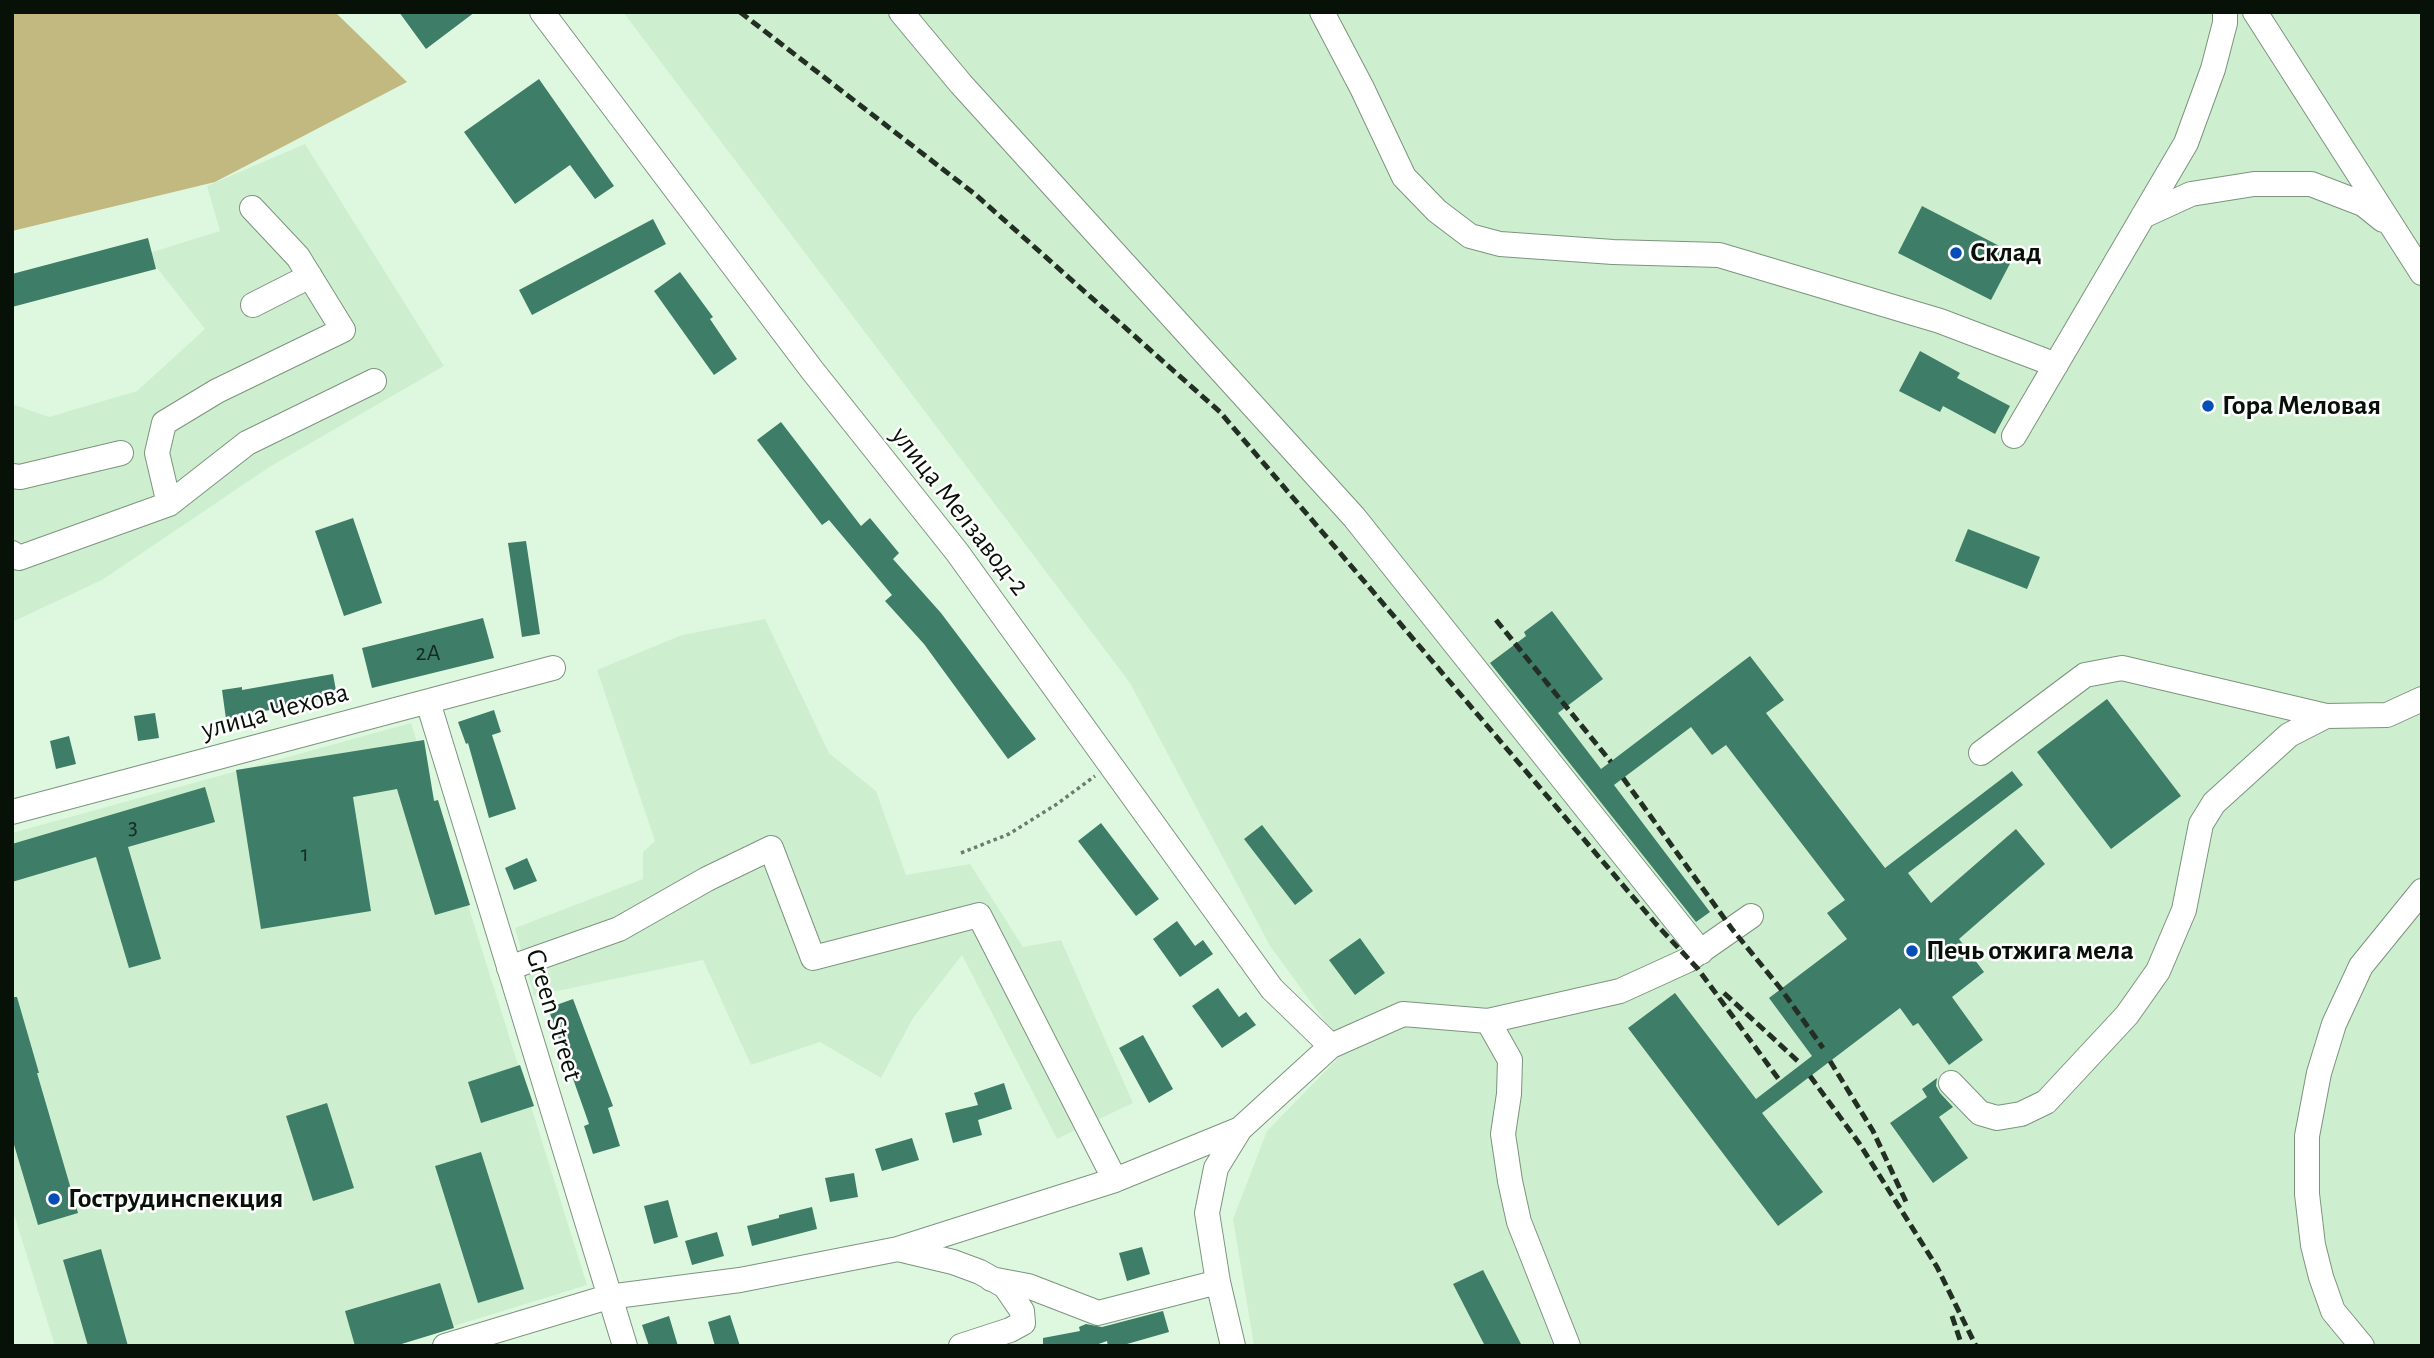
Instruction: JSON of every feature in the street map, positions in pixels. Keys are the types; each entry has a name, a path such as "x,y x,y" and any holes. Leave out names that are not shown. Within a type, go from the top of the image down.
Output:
{"street":[{"name":"улица Мелзавод-2","path":"542,12 812,370 957,552 1272,989 1331,1046"},
{"path":"901,12 961,84 1354,517 1701,952"},
{"path":"1322,12 1404,177 1437,211 1470,236 1500,244 1613,252 1719,255 1940,321 2056,365"},
{"path":"2014,436 2186,143 2213,69 2225,23 2225,12"},
{"path":"2255,12 2422,273"},
{"path":"2143,216 2191,194 2254,184 2311,184 2363,204 2396,230"},
{"path":"169,504 157,453 164,423 218,391 343,330 298,257 251,208"},
{"path":"253,305 310,276"},
{"path":"12,554 19,558 169,504 247,443 374,381"},
{"path":"12,476 20,477 121,453"},
{"name":"улица Чехова","path":"12,812 553,668"},
{"path":"1981,753 2085,675 2122,668 2326,716 2387,715 2422,699"},
{"name":"Green Street","path":"428,702 625,1346"},
{"path":"1951,1083 1980,1112 1997,1118 2021,1114 2046,1102 2127,1014 2158,971 2184,910 2201,824 2214,803 2289,735 2326,716"},
{"path":"509,968 619,929 707,879 771,848 813,958 979,915 1115,1181"},
{"path":"2362,1346 2333,1311 2312,1245 2306,1194 2307,1136 2319,1073 2334,1024 2361,966 2422,891"},
{"path":"1233,1346 1218,1282 1207,1213 1216,1168 1240,1129 1331,1046 1403,1014 1488,1021 1620,991 1688,960 1751,916"},
{"path":"1488,1021 1510,1060 1509,1094 1503,1134 1519,1222 1568,1346"},
{"path":"445,1346 608,1297 740,1280 898,1250 1115,1181 1240,1129"},
{"path":"898,1250 953,1262 991,1279 1005,1286 1022,1311 1023,1323 961,1346"},
{"path":"991,1279 1028,1286 1098,1313 1218,1282"}],"path":[{"path":"961,853 1009,834 1057,804 1094,776 1113,767"}],"shaded area":[{"path":"12,12 335,12 407,82 215,182 12,231"},
{"path":"623,12 2422,12 2422,1346 1254,1346 1233,1219 1267,1131 1346,1050 1270,946 1130,683"},
{"path":"305,144 444,366 271,466 102,580 12,622 12,404 49,417 137,391 205,329 146,254 220,231 207,186"},
{"path":"765,619 829,753 876,791 906,875 970,864 1023,947 1061,940 1133,1103 1057,1139 962,955 913,1018 881,1078 820,1042 751,1065 703,960 534,996 515,928 643,879 643,852 655,841 597,670 682,635"},
{"path":"411,723 587,1285 389,1346 55,1346 12,1208 12,833"}],"building":[{"path":"399,12 475,12 426,49"},
{"path":"539,79 614,186 595,199 570,165 515,204 464,132"},
{"name":"Склад","path":"1922,206 2015,254 1991,300 1898,253"},
{"path":"653,219 666,244 532,315 519,290"},
{"path":"148,238 156,269 12,307 12,274"},
{"path":"680,272 713,317 710,319 737,359 714,375 654,291"},
{"path":"1920,351 1960,373 1957,378 2010,406 1995,434 1943,406 1940,412 1899,391"},
{"path":"781,422 861,526 870,518 899,553 893,559 941,613 1036,739 1008,759 924,644 885,601 892,595 829,520 822,525 757,440"},
{"path":"353,518 382,603 344,616 315,531"},
{"path":"1968,529 2040,557 2027,589 1955,561"},
{"path":"526,541 540,634 522,637 508,543"},
{"name":"Печь отжига мела","path":"1552,611 1603,679 1558,713 1601,769 1750,656 1784,700 1766,713 1885,868 2012,771 2023,785 1908,873 1931,903 2016,829 2045,864 1959,939 1984,972 1952,997 1983,1040 1949,1065 1918,1023 1913,1026 1900,1008 1762,1113 1823,1192 1778,1226 1628,1028 1675,993 1756,1099 1812,1056 1769,998 1847,939 1827,913 1845,900 1726,745 1712,755 1691,727 1614,785 1710,912 1696,922 1490,663 1526,636 1524,632"},
{"path":"483,618 494,658 372,688 362,648"},
{"path":"333,674 337,696 226,719 222,690 242,687 242,690"},
{"path":"2107,699 2181,796 2111,849 2037,752"},
{"path":"494,710 501,732 492,735 516,809 489,818 468,743 466,744 458,722"},
{"path":"155,713 159,738 138,741 134,716"},
{"path":"69,736 76,764 56,769 50,741"},
{"path":"424,740 434,801 438,800 470,905 435,915 397,789 353,797 371,911 261,929 236,770"},
{"path":"205,787 215,822 128,847 161,959 129,968 96,857 12,882 12,844"},
{"path":"1101,823 1159,899 1136,916 1078,841"},
{"path":"1262,825 1313,891 1295,905 1244,839"},
{"path":"527,858 537,881 514,890 505,868"},
{"path":"1177,921 1195,946 1203,940 1213,954 1180,977 1153,939"},
{"path":"1360,938 1385,973 1355,995 1329,960"},
{"path":"1218,988 1239,1017 1246,1012 1256,1025 1222,1048 1192,1006"},
{"path":"12,997 17,997 78,1213 38,1225 12,1138"},
{"path":"573,999 613,1106 608,1108 620,1146 593,1154 584,1126 589,1124 548,1008"},
{"path":"1143,1035 1173,1089 1149,1103 1119,1048"},
{"path":"520,1065 534,1106 481,1123 468,1082"},
{"path":"1937,1078 1936,1086 1953,1107 1939,1117 1968,1158 1933,1183 1890,1123 1927,1097 1922,1089"},
{"path":"1004,1083 1012,1109 978,1120 982,1135 953,1143 945,1113 978,1105 974,1093"},
{"path":"327,1103 354,1188 313,1201 286,1116"},
{"path":"912,1138 919,1160 882,1171 875,1149"},
{"path":"481,1152 524,1289 478,1303 435,1166"},
{"path":"854,1173 858,1197 830,1202 825,1178"},
{"path":"668,1200 678,1237 654,1244 644,1206"},
{"path":"812,1207 817,1229 752,1246 747,1226"},
{"path":"717,1232 724,1256 692,1265 685,1241"},
{"path":"1142,1247 1150,1274 1127,1281 1119,1253"},
{"path":"101,1249 128,1346 88,1346 63,1260"},
{"path":"1483,1270 1522,1346 1485,1346 1453,1284"},
{"path":"440,1283 454,1328 395,1346 355,1346 345,1311"},
{"path":"1163,1311 1169,1332 1120,1346 1108,1346 1107,1341 1093,1346 1043,1346 1043,1338 1080,1331 1079,1327 1086,1324 1102,1327"},
{"path":"730,1315 740,1346 715,1346 708,1322"},
{"path":"669,1316 678,1346 649,1346 642,1325"}],"railway":[{"path":"740,12 976,195 1220,412 1656,924 1698,969 1780,1081"},
{"path":"1496,620 1611,762"},
{"path":"1623,778 1732,929 1781,989 1823,1048"},
{"path":"1724,993 1801,1064"},
{"path":"1830,1061 1873,1131 1908,1206"},
{"path":"1810,1076 1859,1143 1937,1267 1976,1346"},
{"path":"1952,1316 1962,1346"}],"place":[{"name":"Склад","path":"1956,253"},
{"name":"Гора Меловая","path":"2208,406"},
{"name":"Печь отжига мела","path":"1912,951"},
{"name":"Гострудинспекция","path":"54,1199"}]}
